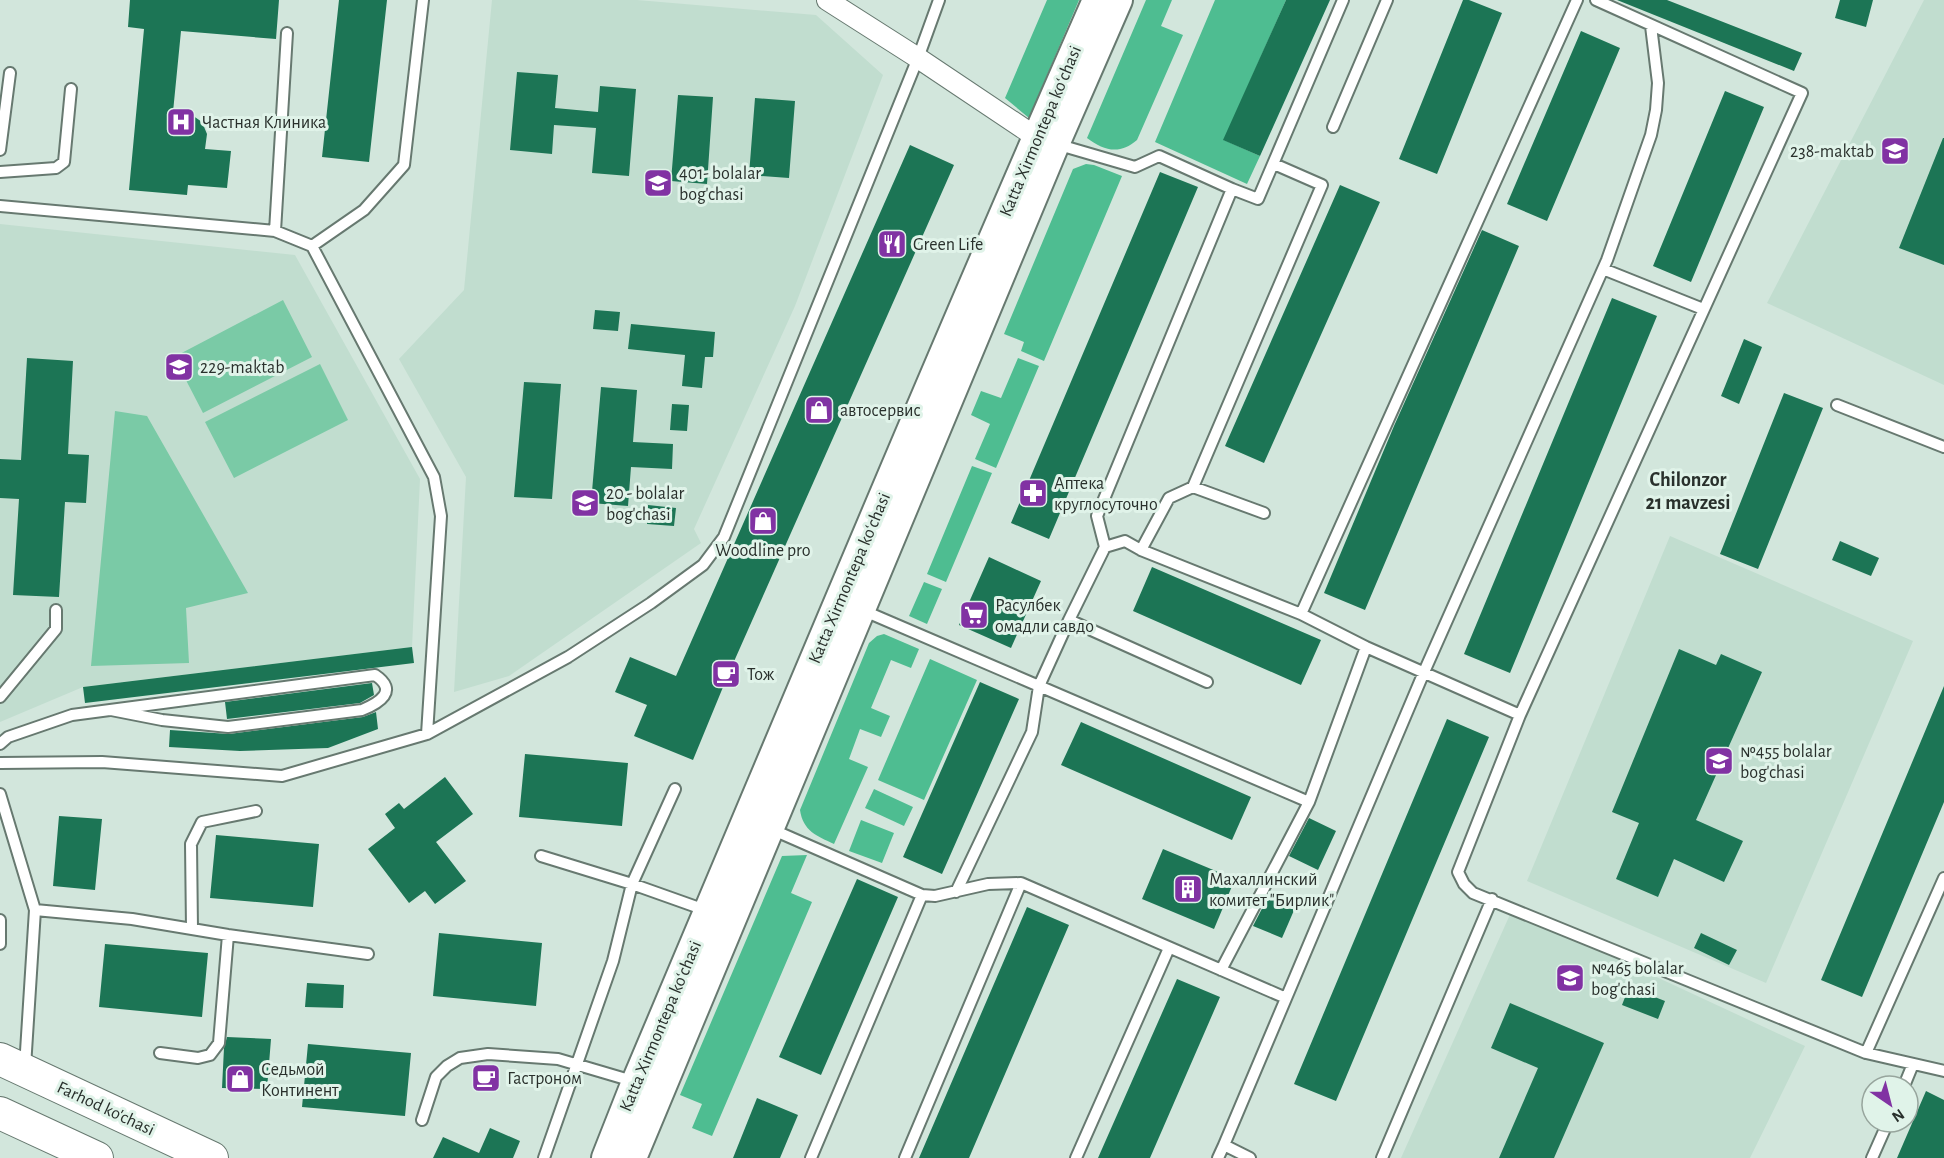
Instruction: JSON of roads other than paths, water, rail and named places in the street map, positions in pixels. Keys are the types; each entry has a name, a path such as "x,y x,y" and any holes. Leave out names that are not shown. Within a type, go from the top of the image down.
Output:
{"main road":[{"name":"Katta Xirmontepa koʻchasi","path":"606,1158 708,911 851,605 1046,141 1096,0"},
{"name":"Katta Xirmontepa koʻchasi","path":"1046,141 1118,0"},
{"name":"Katta Xirmontepa koʻchasi","path":"632,1158 771,828 851,605"},
{"name":"Farhod ko'chasi","path":"12,1064 212,1158"},
{"path":"0,1113 97,1158"}],"street":[{"path":"827,0 1046,141"}],"lane":[{"path":"312,246 364,210 404,165 423,0"},
{"path":"0,763 102,762 282,776 427,734 568,657 651,603 703,565 724,537 939,0"},
{"path":"1046,141 1135,167 1158,156 1258,199 1344,0"},
{"path":"1333,127 1387,0"},
{"path":"1300,614 1577,0"},
{"path":"1596,0 1802,93 1702,309 1520,715 1458,872 1464,884 1473,892 1866,1053 1944,1071"},
{"path":"1218,1158 1424,672 1603,269 1651,135 1656,110 1658,83 1651,26"},
{"path":"275,231 287,33"},
{"path":"0,150 10,72"},
{"path":"0,171 56,168 64,162 71,89"},
{"path":"1142,550 1169,498 1193,487 1322,185 1274,164"},
{"path":"956,892 1032,732 1039,686 1105,548 1097,516 1232,189"},
{"path":"0,206 275,231 312,246 434,477 441,516 427,734"},
{"path":"1603,269 1702,309"},
{"path":"1837,405 1944,447"},
{"path":"1193,487 1264,513"},
{"path":"1105,548 1125,541 1300,614 1366,647 1520,715"},
{"path":"851,605 1309,802"},
{"path":"0,697 56,629 56,610"},
{"path":"1069,620 1207,682"},
{"path":"1221,970 1309,802 1366,647"},
{"path":"0,744 8,737 72,716 111,710 375,675 382,680 386,690 384,698 375,705 362,710 228,727 162,720 111,710"},
{"path":"544,1158 614,962 632,884 675,789"},
{"path":"0,794 35,910 12,1064"},
{"path":"192,929 192,844 196,831 202,822 256,811"},
{"path":"771,828 922,895 935,896 988,884 1021,882 1286,998"},
{"path":"541,856 632,884 708,911"},
{"path":"1866,1053 1944,878"},
{"path":"905,1158 1021,882"},
{"path":"811,1158 922,895"},
{"path":"1382,1158 1492,899"},
{"path":"35,910 132,919 368,954"},
{"path":"0,920 0,944"},
{"path":"160,1053 198,1058 210,1055 219,1042 228,935"},
{"path":"1076,1158 1168,948"},
{"path":"422,1120 436,1077 460,1058 488,1054 558,1059 636,1082"},
{"path":"1909,1074 1913,1064"},
{"path":"1872,1158 1883,1134"},
{"path":"1224,1145 1250,1158"}],"place":[{"name":"Частная Клиника","path":"181,122"},
{"name":"238-maktab","path":"1895,151"},
{"name":"401- bolalar bog'chasi","path":"658,183"},
{"name":"Green Life","path":"892,244"},
{"name":"229-maktab","path":"179,367"},
{"name":"автосервис","path":"819,410"},
{"name":"Аптека круглосуточно","path":"1033,493"},
{"name":"20 - bolalar bog'chasi","path":"585,503"},
{"name":"Woodline pro","path":"763,521"},
{"name":"Расулбек омадли савдо","path":"974,615"},
{"name":"Тож","path":"726,674"},
{"name":"№455 bolalar bog'chasi","path":"1719,761"},
{"name":"Махаллинский комитет \"Бирлик\"","path":"1188,889"},
{"name":"№465 bolalar bog'chasi","path":"1570,978"},
{"name":"Гастроном","path":"486,1078"},
{"name":"Седьмой Континент","path":"240,1079"}],"district":[{"name":"Chilonzor 21 mavzesi","path":"1688,490"}]}
